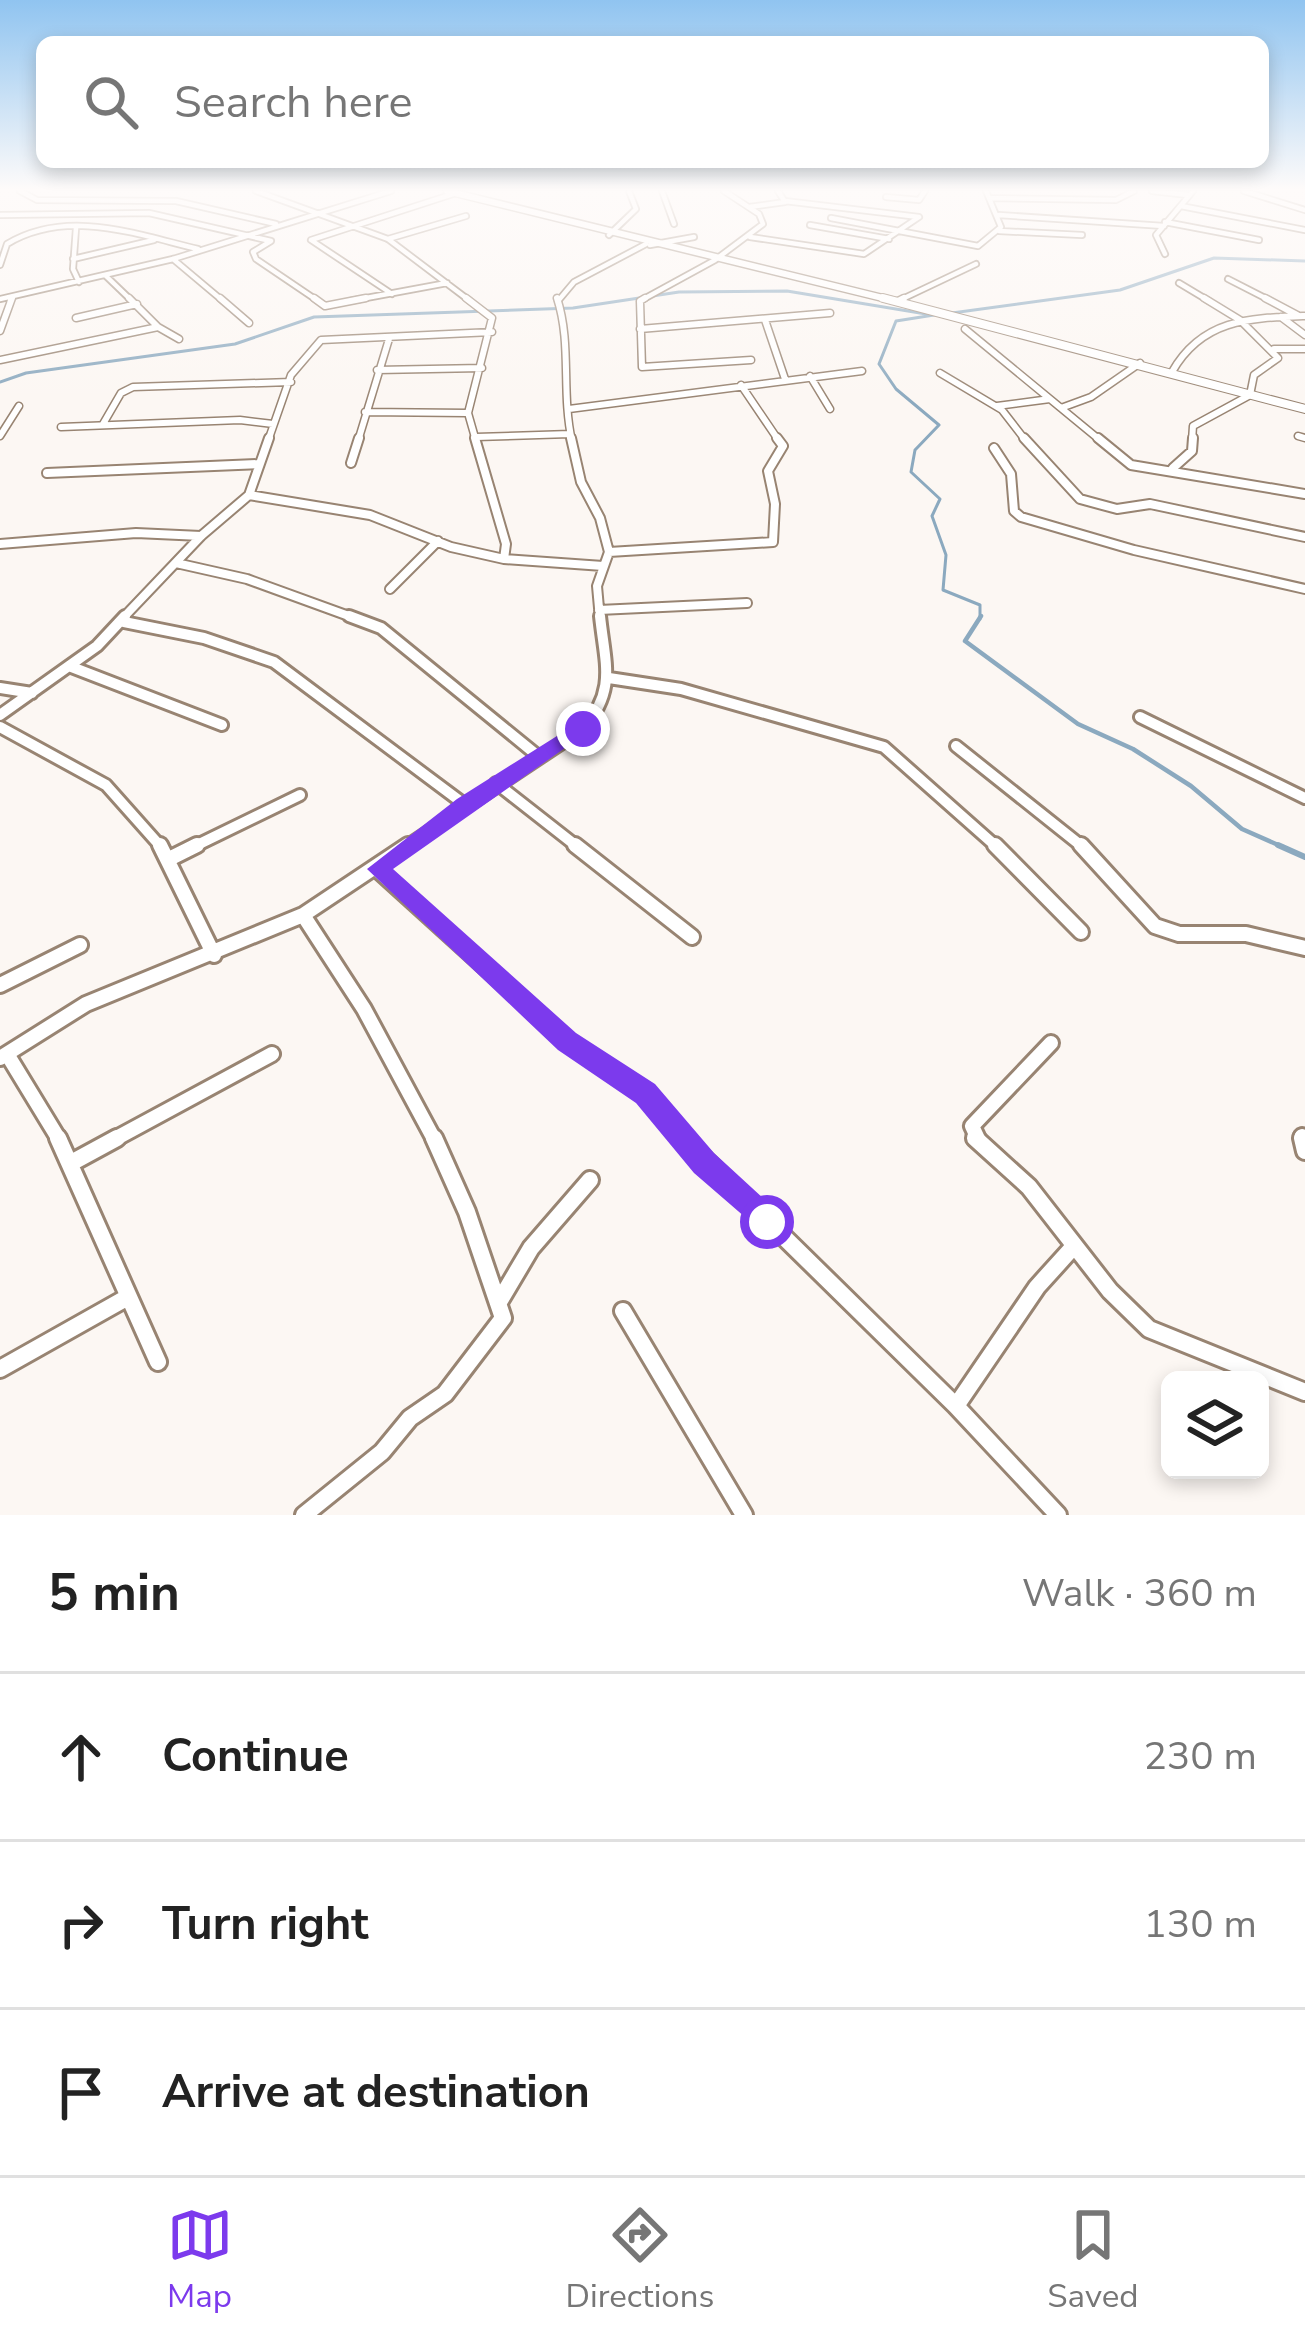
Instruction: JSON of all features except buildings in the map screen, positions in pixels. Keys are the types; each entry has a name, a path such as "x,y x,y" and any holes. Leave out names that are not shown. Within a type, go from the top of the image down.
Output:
{"street":[{"path":"73,262 79,282"},
{"path":"0,299 162,262"},
{"path":"176,262 249,323"},
{"path":"260,262 325,306 447,283"},
{"path":"343,262 392,294"},
{"path":"419,262 493,318 468,413 506,544 504,559"},
{"path":"158,1362 71,1163 37,1096 3,1056 86,1004 214,956 303,914 583,729 603,706 609,678 599,610 609,551 600,518 581,482 570,434 562,386 568,340 559,307 574,282 614,262"},
{"path":"712,262 640,301 642,367 751,360"},
{"path":"724,262 1140,362 1305,409"},
{"path":"898,301 976,264"},
{"path":"106,276 158,327 179,339"},
{"path":"1228,279 1303,316"},
{"path":"1179,283 1240,320 1274,350 1278,358 1253,375 1250,394"},
{"path":"0,331 12,297"},
{"path":"76,318 137,304"},
{"path":"640,329 830,314"},
{"path":"1172,372 1192,337 1240,320 1303,316"},
{"path":"1281,317 1305,335"},
{"path":"764,320 785,379"},
{"path":"0,354 76,349 158,327"},
{"path":"965,328 1131,465 1172,468 1305,494"},
{"path":"0,715 124,622 201,536 249,495 290,382 310,346 321,340 492,332"},
{"path":"351,463 388,339"},
{"path":"1274,350 1305,349"},
{"path":"1061,408 1082,403 1140,362"},
{"path":"377,370 482,368"},
{"path":"569,410 862,370"},
{"path":"940,373 998,406 1051,473 1080,499 1117,509 1150,505 1305,537"},
{"path":"810,376 830,409"},
{"path":"103,424 121,393 133,387 290,382"},
{"path":"609,551 773,542 776,504 768,470 783,446 741,385"},
{"path":"1172,468 1192,451 1193,426 1250,394"},
{"path":"998,406 1050,399"},
{"path":"0,436 4,421 19,406"},
{"path":"365,412 468,413"},
{"path":"61,427 240,420 273,424"},
{"path":"476,437 570,434"},
{"path":"994,448 1011,474 1014,511 1021,517 1305,589"},
{"path":"46,473 259,464"},
{"path":"249,495 370,515 438,542 504,559 603,566"},
{"path":"0,544 123,533 201,536"},
{"path":"390,590 438,542"},
{"path":"176,563 247,579 382,628 538,756"},
{"path":"599,610 747,603"},
{"path":"124,622 204,638 274,662 378,734 464,804"},
{"path":"69,666 222,725"},
{"path":"609,678 681,689 814,731 884,747 974,824 1081,932"},
{"path":"0,688 34,693"},
{"path":"1140,717 1305,798"},
{"path":"0,727 100,782 169,859 214,956"},
{"path":"956,746 1079,842 1155,926 1179,934 1246,934 1305,948"},
{"path":"496,784 692,937"},
{"path":"169,859 300,795"},
{"path":"377,869 567,1041 646,1094 704,1163 956,1406 1058,1515"},
{"path":"303,914 365,1007 476,1226 503,1318 445,1394 410,1418 382,1452 304,1515"},
{"path":"0,985 80,945"},
{"path":"1051,1043 982,1112 972,1132 1029,1187 1074,1246 1149,1329 1305,1392"},
{"path":"71,1163 272,1054"},
{"path":"499,1302 531,1248 590,1180"},
{"path":"956,1406 1037,1287 1074,1246"},
{"path":"0,1370 128,1297"},
{"path":"623,1311 744,1515"}],"waterway":[{"path":"952,313 1120,290 1203,262"},
{"path":"0,382 26,373 235,344 314,317 573,308 679,292 787,291 926,314"},
{"path":"934,315 896,321 879,364 896,389 939,425 915,450 911,472 940,499 932,516 946,555 943,590 980,605 980,618"},
{"path":"980,618 965,641 1078,724 1133,749 1191,786 1242,829 1285,848"},
{"path":"1278,845 1305,857"}],"route":[{"path":"583,729 464,804 377,869 567,1041 646,1094 704,1163 767,1222"}]}
